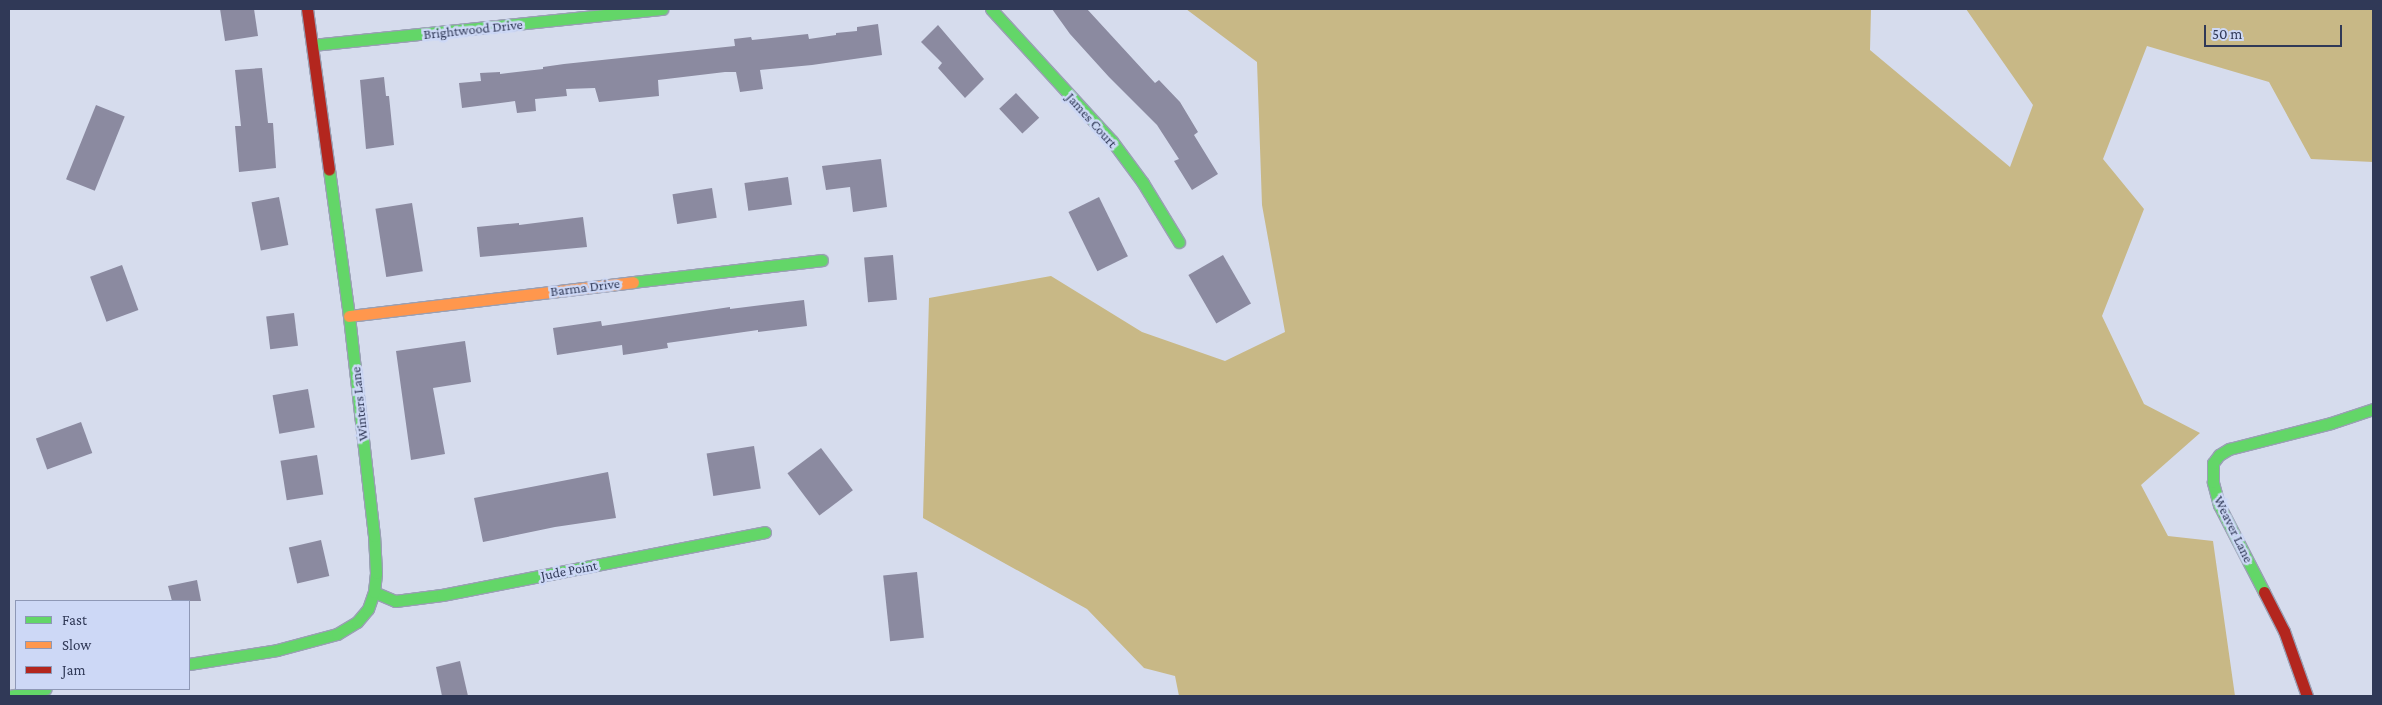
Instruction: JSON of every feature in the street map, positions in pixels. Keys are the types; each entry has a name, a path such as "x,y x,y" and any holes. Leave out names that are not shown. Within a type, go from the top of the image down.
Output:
{"street":[{"name":"Winters Lane","path":"190,664 277,650 337,634 357,622 368,609 374,592 376,573 374,536 349,316 307,9"},
{"name":"Brightwood Drive","path":"313,45 662,9"},
{"name":"James Court","path":"991,9 1112,141 1143,183 1179,242"},
{"name":"Barma Drive","path":"349,316 822,260"},
{"name":"Weaver Lane","path":"2307,696 2302,677 2284,631 2219,505 2213,482 2213,462 2219,455 2229,449 2331,424 2373,409"},
{"name":"Jude Point","path":"374,592 395,601 442,594 765,532"},
{"path":"9,696 40,690"}],"shaded area":[{"path":"1186,9 1871,9 1870,50 2010,167 2033,105 1966,9 2373,9 2373,162 2311,159 2269,82 2147,46 2103,159 2144,209 2102,316 2144,404 2200,433 2141,485 2168,536 2213,541 2235,696 1179,696 1175,676 1144,668 1087,609 923,518 929,298 1051,276 1142,332 1225,361 1285,332 1262,205 1257,62"}],"building":[{"path":"220,9 254,9 258,36 225,41"},
{"path":"1052,9 1087,9 1155,83 1159,80 1180,102 1198,132 1194,135 1218,174 1192,190 1174,161 1179,159 1157,125 1109,77 1070,34"},
{"path":"878,24 882,55 760,70 763,89 740,92 736,72 725,72 658,80 659,96 599,102 595,88 566,89 567,96 535,99 536,111 517,113 515,101 462,108 459,83 481,81 480,73 500,72 500,74 543,69 543,67 564,64 735,46 734,39 751,37 752,40 808,34 809,39 857,31 857,27"},
{"path":"938,25 984,79 965,98 938,68 942,63 921,42"},
{"path":"262,68 268,123 273,123 276,168 239,172 235,126 241,126 235,70"},
{"path":"384,77 386,96 389,96 394,145 366,149 360,80"},
{"path":"1016,93 1039,118 1022,134 999,109"},
{"path":"96,105 125,117 95,191 66,179"},
{"path":"881,159 887,207 853,212 850,187 826,190 822,166"},
{"path":"788,177 792,205 748,211 744,183"},
{"path":"712,188 717,218 677,224 672,194"},
{"path":"279,197 288,245 261,250 252,202"},
{"path":"1099,197 1128,256 1097,271 1068,212"},
{"path":"412,203 423,271 386,277 375,209"},
{"path":"583,217 587,247 480,257 477,227 519,223 519,225"},
{"path":"893,255 897,300 868,302 864,258"},
{"path":"1223,255 1251,303 1216,323 1188,275"},
{"path":"122,265 138,310 106,322 90,277"},
{"path":"804,300 807,326 758,332 758,330 667,343 668,348 623,355 622,345 557,355 553,328 601,321 602,326 730,307 730,309"},
{"path":"294,313 298,346 270,349 266,316"},
{"path":"465,341 471,382 433,388 445,454 411,460 396,351"},
{"path":"308,389 315,427 279,434 273,395"},
{"path":"81,422 92,453 47,469 36,438"},
{"path":"754,446 761,488 713,496 707,454"},
{"path":"821,448 853,490 819,516 787,473"},
{"path":"317,455 323,495 287,500 280,461"},
{"path":"608,472 616,518 555,527 483,542 474,498"},
{"path":"321,540 329,576 297,583 289,547"},
{"path":"917,572 924,638 890,641 883,576"},
{"path":"197,580 201,601 172,600 168,586"},
{"path":"460,661 468,696 442,696 436,667"}],"traffic: fast":[{"path":"313,45 662,9"},
{"path":"991,9 1112,141 1143,183 1179,242"},
{"path":"190,664 277,650 337,634 357,622 368,609 374,592 376,573 374,536 349,316 329,170"},
{"path":"633,282 822,260"},
{"path":"2264,592 2219,505 2213,482 2213,463 2219,455 2229,449 2331,423 2373,409"},
{"path":"374,592 395,601 442,595 765,532"},
{"path":"9,696 40,690"}],"traffic: slow":[{"path":"349,316 633,282"}],"traffic: jam":[{"path":"307,9 329,170"},
{"path":"2264,592 2284,631 2307,696"}]}
